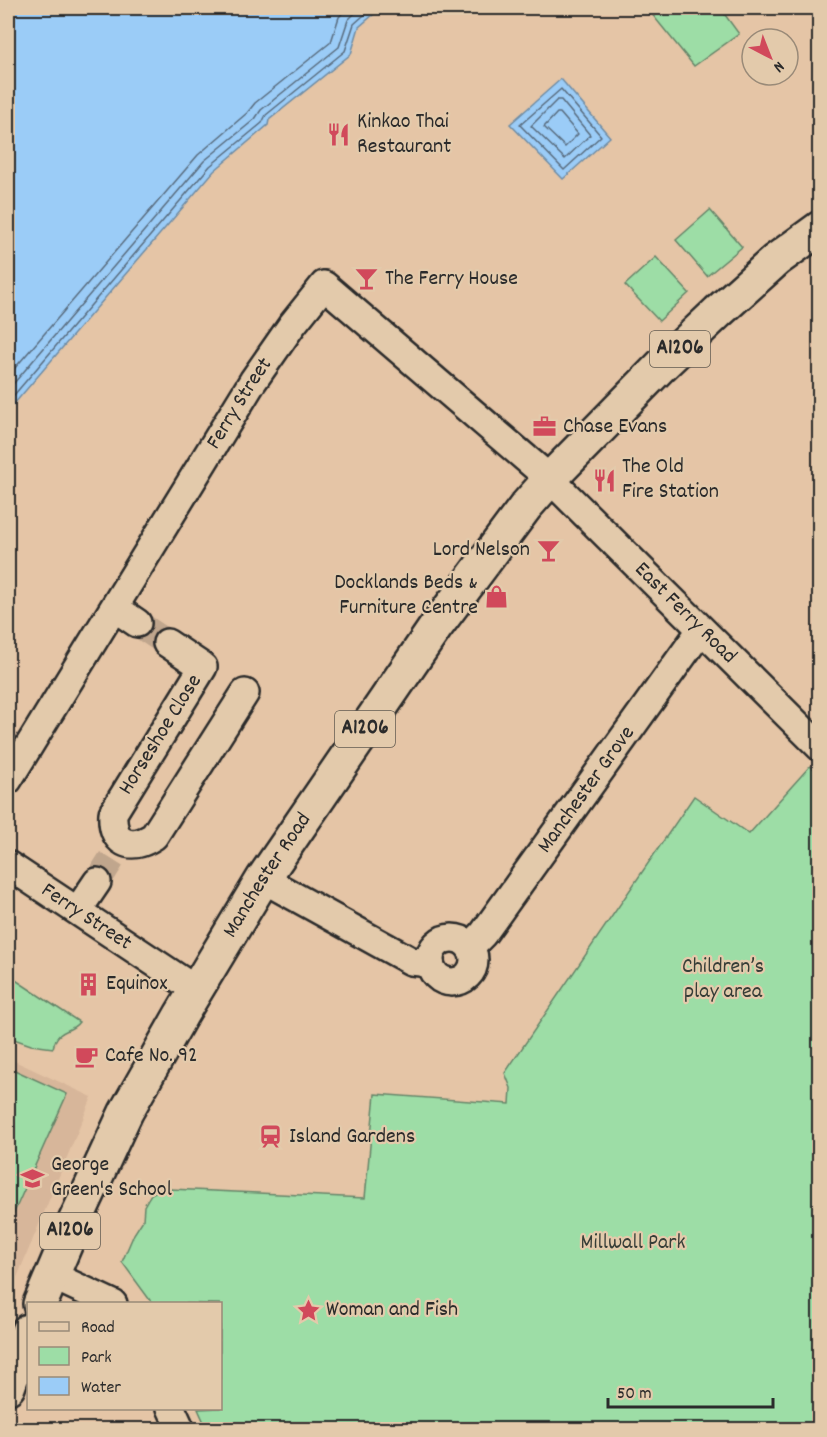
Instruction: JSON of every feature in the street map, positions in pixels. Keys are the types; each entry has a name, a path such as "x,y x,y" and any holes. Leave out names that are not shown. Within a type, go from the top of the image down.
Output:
{"main road":[{"name":"A1206","path":"550,479 661,366 718,312 776,260 819,228"},
{"name":"Manchester Road","path":"46,1289 126,1112 263,879 435,628 526,506 550,479"},
{"path":"8,1387 27,1334"}],"street":[{"name":"Ferry Street","path":"8,780 253,381 292,325 324,285 550,479"},
{"name":"East Ferry Road","path":"550,479 819,747"},
{"path":"115,608 137,623"},
{"name":"Manchester Grove","path":"263,879 411,961 430,963 433,949 444,940 458,939 470,947 483,934 701,630"},
{"name":"Horseshoe Close","path":"167,643 203,667 113,813 112,826 119,847 144,843 154,836 245,693"},
{"name":"Ferry Street","path":"8,865 196,990"},
{"path":"78,910 97,882"},
{"path":"46,1289 104,1302"},
{"path":"172,1410 181,1430"}],"shaded area":[{"name":"George Green's School","path":"8,1058 92,1097 8,1299"}],"green space":[{"path":"647,8 720,8 739,34 694,66"},
{"path":"710,210 742,247 707,276 676,240"},
{"path":"656,257 689,293 659,321 625,285"},
{"name":"Millwall Park","path":"810,766 820,774 819,1429 207,1429 198,1410 222,1410 222,1302 151,1302 122,1262 143,1220 144,1206 151,1194 159,1190 170,1189 365,1198 375,1094 510,1104 511,1088 505,1073 694,796 749,834"},
{"path":"14,979 79,1022 58,1037 53,1048 31,1045 8,1037 8,993"},
{"path":"8,1067 67,1094 8,1226"}],"water":[{"path":"8,8 381,8 359,27 351,54 269,120 268,125 214,171 8,411"},
{"path":"561,79 610,137 563,179 510,124"}],"tunnel":[{"path":"137,623 167,643"},
{"path":"97,882 116,852"}],"place":[{"name":"Kinkao Thai Restaurant","path":"339,135"},
{"name":"The Ferry House","path":"367,279"},
{"name":"Chase Evans","path":"545,427"},
{"name":"The Old Fire Station","path":"604,480"},
{"name":"Lord Nelson","path":"548,550"},
{"name":"Docklands Beds & Furniture Centre","path":"496,596"},
{"name":"Equinox","path":"88,984"},
{"name":"Cafe No. 92","path":"87,1056"},
{"name":"Island Gardens","path":"271,1137"},
{"name":"George Green's School","path":"33,1178"},
{"name":"Woman and Fish","path":"308,1310"}],"park label":[{"name":"Children’s play area","path":"723,980"}]}
